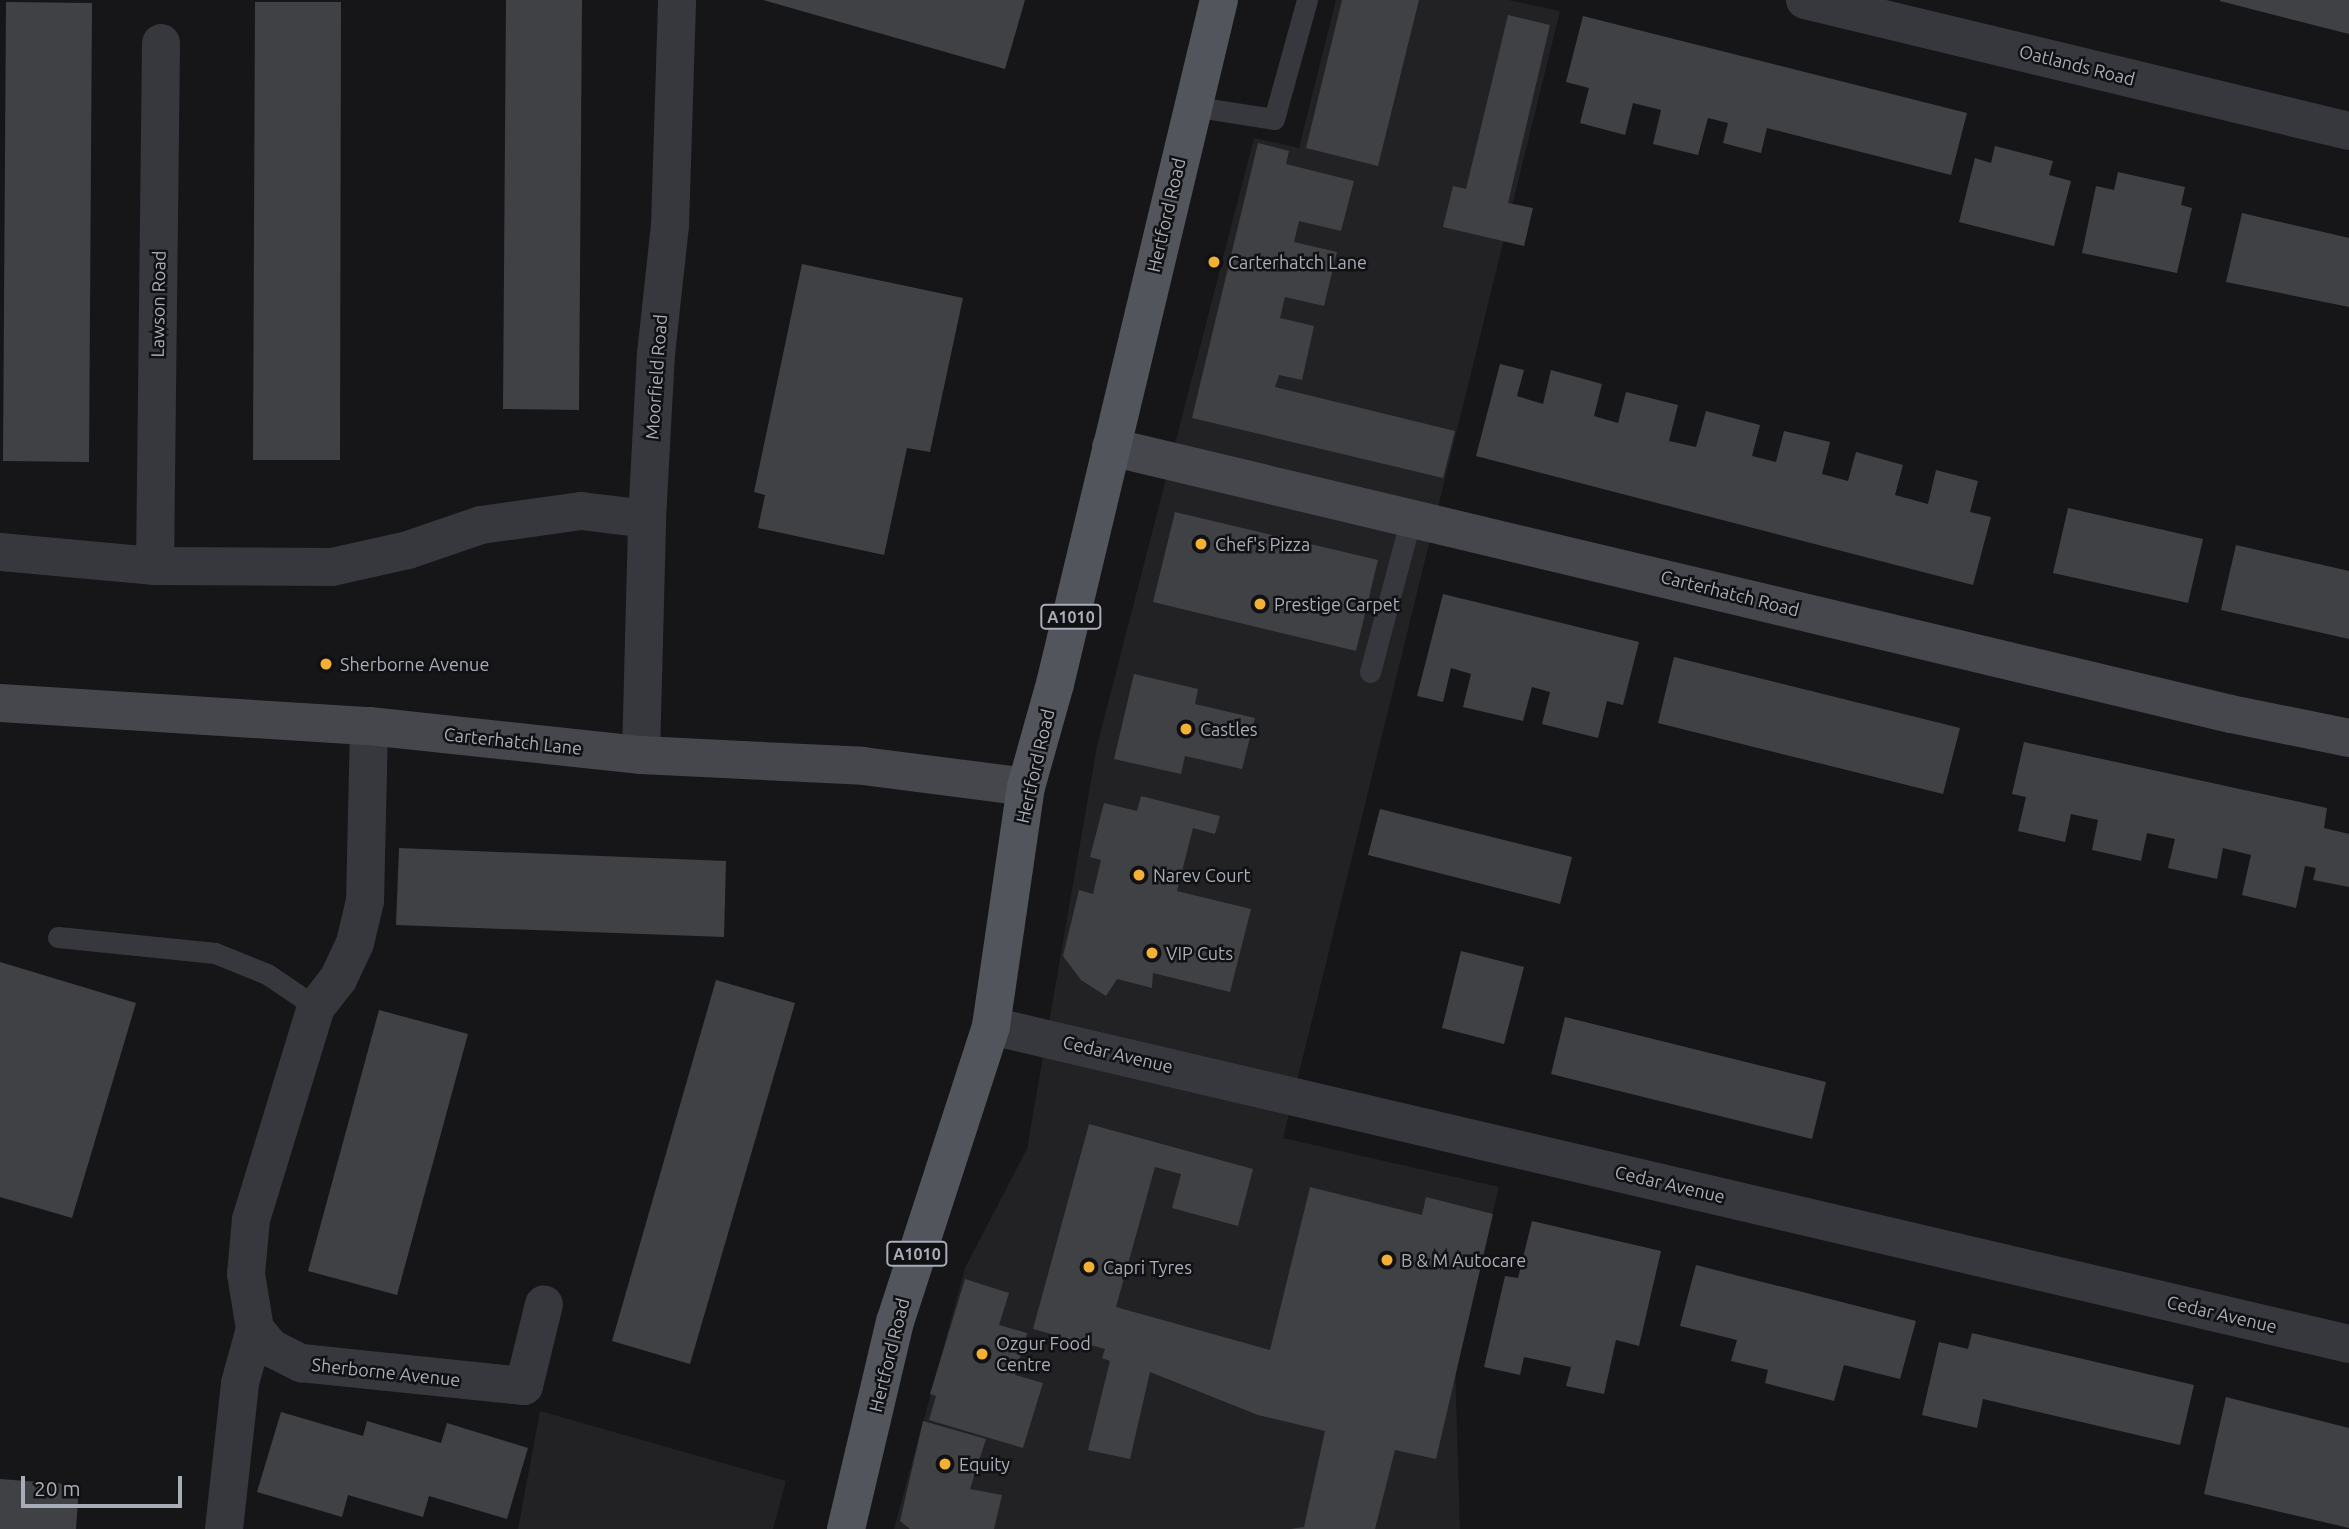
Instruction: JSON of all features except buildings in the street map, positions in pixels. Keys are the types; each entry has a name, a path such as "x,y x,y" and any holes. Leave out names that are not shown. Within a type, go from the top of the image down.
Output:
{"main road":[{"name":"Hertford Road","path":"846,1529 895,1322 991,1026 1026,787 1219,0"}],"street":[{"name":"Moorfield Road","path":"641,755 647,519 656,354 670,226 677,0"},
{"name":"Oatlands Road","path":"1805,0 2349,131"},
{"name":"Lawson Road","path":"155,566 161,43"},
{"name":"Carterhatch Road","path":"1111,447 2231,714 2349,738"},
{"path":"0,552 155,566 332,566 408,550 481,525 581,511 647,519"},
{"name":"Carterhatch Lane","path":"0,703 369,726 641,755 863,766 1026,787"},
{"path":"224,1529 240,1383 254,1329 246,1274 251,1219 316,1007 338,979 355,943 365,901 369,726"},
{"name":"Cedar Avenue","path":"991,1026 2349,1344"},
{"name":"Sherborne Avenue","path":"254,1329 271,1348 301,1363 524,1386 544,1304"}],"lane":[{"path":"1191,106 1274,119 1307,0"},
{"path":"1370,672 1411,518"},
{"path":"58,937 215,953 267,974 316,1007"}],"shaded area":[{"path":"1336,0 1508,0 1560,11 1283,1138 1499,1187 1455,1365 1460,1529 894,1529 965,1268 1027,1149 1097,746 1254,138 1299,148"},
{"path":"540,1411 786,1481 773,1529 518,1529"}],"place":[{"name":"Carterhatch Lane","path":"1214,262"},
{"name":"Chef's Pizza","path":"1201,544"},
{"name":"Prestige Carpet","path":"1260,604"},
{"name":"Sherborne Avenue","path":"326,664"},
{"name":"Castles","path":"1186,729"},
{"name":"Narev Court","path":"1139,875"},
{"name":"VIP Cuts","path":"1152,953"},
{"name":"B & M Autocare","path":"1387,1260"},
{"name":"Capri Tyres","path":"1089,1267"},
{"name":"Ozgur Food Centre","path":"982,1354"},
{"name":"Equity","path":"945,1464"}]}
